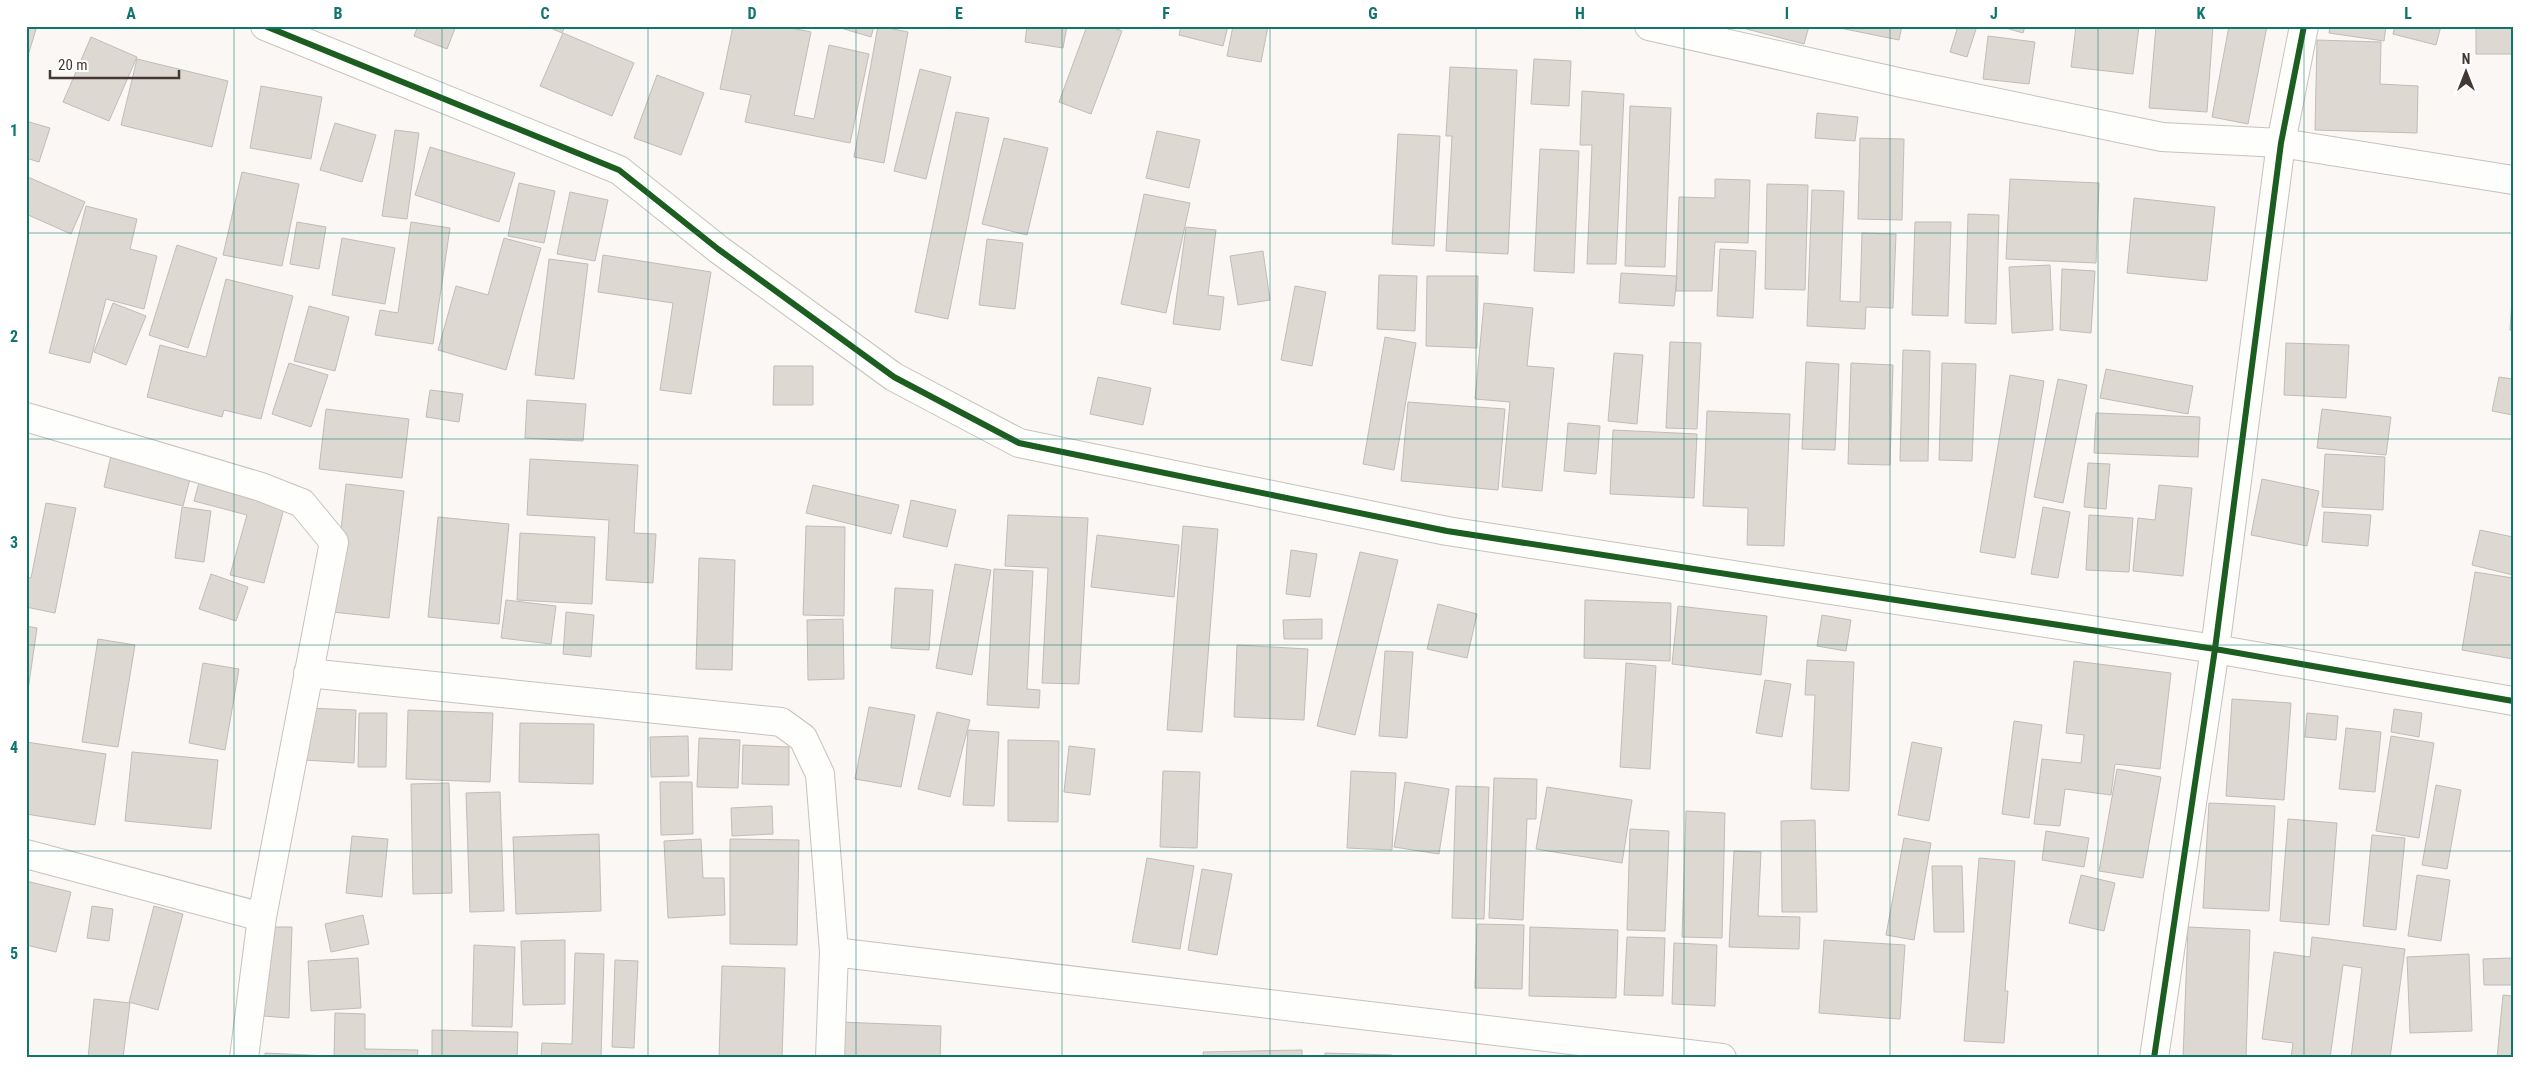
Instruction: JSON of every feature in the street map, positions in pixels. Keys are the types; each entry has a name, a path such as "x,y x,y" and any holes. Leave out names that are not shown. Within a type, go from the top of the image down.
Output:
{"street":[{"path":"265,26 619,170 718,249 894,377 1019,443 1447,531 2215,648 2513,702"},
{"path":"1649,26 1902,83 2162,137 2281,143 2513,180"},
{"path":"2154,1058 2215,648 2281,143 2304,26"},
{"path":"26,417 261,487 302,503 334,542 262,917 244,1058"},
{"path":"308,673 781,722 804,738 820,774 834,952 830,1058"},
{"path":"26,854 262,917"},
{"path":"834,952 1722,1058"}],"building":[{"path":"26,26 37,26 26,62"},
{"path":"418,26 456,26 447,49 414,36"},
{"path":"546,26 565,26 562,33"},
{"path":"733,26 780,26 811,32 794,115 814,119 829,45 869,54 850,143 745,122 751,95 720,89"},
{"path":"834,26 874,26 871,37"},
{"path":"878,26 908,32 884,163 854,157"},
{"path":"1027,26 1067,26 1063,48 1025,42"},
{"path":"1087,26 1109,26 1122,31 1091,114 1059,102"},
{"path":"1181,26 1228,26 1223,46 1179,35"},
{"path":"1233,26 1268,26 1261,62 1227,56"},
{"path":"1735,26 1809,26 1804,44"},
{"path":"1830,26 1902,26 1899,40"},
{"path":"1958,26 1977,26 1967,57 1950,52"},
{"path":"1999,26 2025,26 2023,33"},
{"path":"2076,26 2139,26 2133,74 2071,67"},
{"path":"2156,26 2213,26 2207,112 2149,108"},
{"path":"2229,26 2267,26 2248,124 2212,117"},
{"path":"2330,26 2386,26 2384,41 2329,33"},
{"path":"2395,26 2441,26 2436,45 2393,34"},
{"path":"2476,26 2513,26 2513,54 2476,54"},
{"path":"563,33 634,63 612,116 540,86"},
{"path":"1988,36 2035,42 2029,84 1983,79"},
{"path":"91,37 137,57 109,121 63,102"},
{"path":"2317,40 2381,42 2380,84 2418,86 2417,133 2315,130"},
{"path":"137,59 228,81 212,147 121,125"},
{"path":"1534,59 1571,61 1569,106 1531,104"},
{"path":"1450,67 1517,70 1508,254 1446,251 1452,136 1446,136"},
{"path":"920,69 951,77 926,179 894,171"},
{"path":"657,75 704,93 681,155 634,138"},
{"path":"261,86 322,97 311,159 250,148"},
{"path":"1582,91 1624,94 1616,264 1587,264 1592,145 1580,145"},
{"path":"1630,106 1671,108 1665,267 1625,266"},
{"path":"956,112 989,118 948,319 915,312"},
{"path":"1817,113 1858,117 1855,141 1815,138"},
{"path":"26,121 50,128 39,162 26,158"},
{"path":"335,123 376,135 362,182 320,170"},
{"path":"395,130 419,133 407,219 382,216"},
{"path":"1157,131 1200,140 1189,188 1146,178"},
{"path":"1398,134 1440,136 1434,246 1392,244"},
{"path":"1004,138 1048,148 1027,235 982,224"},
{"path":"1860,138 1904,139 1902,220 1858,219"},
{"path":"430,147 515,173 499,222 415,195"},
{"path":"1540,149 1579,151 1574,273 1534,271"},
{"path":"242,172 299,184 282,266 223,255"},
{"path":"28,177 85,202 71,234 26,214"},
{"path":"1715,179 1750,180 1748,243 1715,242 1712,291 1676,291 1679,197 1715,198"},
{"path":"2010,179 2099,183 2096,263 2006,259"},
{"path":"519,183 555,191 544,243 508,236"},
{"path":"1767,184 1808,185 1805,290 1765,289"},
{"path":"1812,190 1844,191 1840,301 1860,302 1862,233 1896,234 1893,308 1866,307 1865,329 1807,326"},
{"path":"570,192 608,200 595,261 557,254"},
{"path":"1144,194 1190,203 1166,313 1121,304"},
{"path":"2134,198 2215,207 2207,281 2127,273"},
{"path":"86,206 137,219 130,249 157,256 144,309 106,299 90,363 49,353"},
{"path":"1968,214 1999,215 1996,324 1965,323"},
{"path":"297,222 326,227 319,269 290,264"},
{"path":"411,222 450,228 433,344 375,335 380,310 398,313"},
{"path":"1915,222 1951,222 1948,316 1912,315"},
{"path":"1186,227 1216,230 1208,295 1224,297 1220,330 1173,324"},
{"path":"342,238 395,248 385,304 332,295"},
{"path":"504,238 541,248 506,370 438,350 456,286 488,295"},
{"path":"987,239 1023,243 1015,309 979,305"},
{"path":"177,245 217,258 188,348 149,335"},
{"path":"1720,249 1756,251 1753,318 1717,316"},
{"path":"1263,251 1270,300 1238,305 1230,256"},
{"path":"603,255 711,272 691,394 660,390 673,303 598,292"},
{"path":"549,259 588,264 574,379 535,375"},
{"path":"2050,265 2053,330 2012,333 2009,267"},
{"path":"2062,269 2095,271 2091,333 2060,330"},
{"path":"1621,273 1677,276 1674,306 1619,303"},
{"path":"1379,275 1417,276 1415,331 1377,329"},
{"path":"1427,276 1478,276 1477,348 1426,346"},
{"path":"226,279 293,296 261,419 224,410 222,417 147,397 160,345 206,357"},
{"path":"1295,286 1326,292 1312,366 1281,360"},
{"path":"2513,299 2513,331 2510,330"},
{"path":"113,303 146,316 126,365 94,352"},
{"path":"1484,303 1533,308 1527,366 1554,368 1542,491 1502,487 1510,402 1475,399"},
{"path":"309,306 349,317 335,371 294,361"},
{"path":"1385,337 1416,343 1394,470 1363,464"},
{"path":"1670,342 1701,343 1697,429 1666,428"},
{"path":"2286,343 2349,345 2346,398 2284,395"},
{"path":"1903,350 1930,351 1928,461 1900,461"},
{"path":"1614,353 1643,355 1637,424 1608,421"},
{"path":"1806,362 1839,364 1835,450 1802,449"},
{"path":"289,363 328,375 311,427 272,414"},
{"path":"1851,363 1893,365 1890,465 1848,464"},
{"path":"1942,363 1976,364 1972,461 1939,460"},
{"path":"774,366 813,366 813,405 773,405"},
{"path":"2106,369 2193,386 2188,414 2100,398"},
{"path":"2010,375 2044,381 2015,558 1980,552"},
{"path":"1098,377 1151,388 1143,425 1090,414"},
{"path":"2499,377 2513,379 2513,415 2492,411"},
{"path":"2058,379 2087,385 2063,503 2034,497"},
{"path":"430,390 463,394 459,422 426,417"},
{"path":"527,400 586,404 583,441 525,438"},
{"path":"1408,402 1505,409 1498,490 1401,481"},
{"path":"326,409 409,419 402,478 319,469"},
{"path":"2322,409 2391,417 2386,455 2317,448"},
{"path":"1707,411 1790,414 1784,546 1747,545 1748,508 1703,506"},
{"path":"2096,413 2200,417 2198,457 2094,453"},
{"path":"1568,423 1600,426 1596,474 1564,471"},
{"path":"1613,430 1697,434 1694,498 1610,494"},
{"path":"112,451 192,471 183,506 104,487"},
{"path":"2325,454 2385,457 2383,510 2322,507"},
{"path":"530,459 638,465 634,533 656,534 653,583 606,580 609,520 527,515"},
{"path":"2088,463 2110,464 2106,509 2084,507"},
{"path":"201,475 287,497 264,583 230,575 247,515 194,501"},
{"path":"2262,479 2319,491 2307,546 2251,535"},
{"path":"346,484 404,491 389,618 332,612"},
{"path":"813,485 899,505 891,534 806,513"},
{"path":"2159,485 2192,488 2183,576 2133,571 2138,518 2155,520"},
{"path":"911,500 956,510 947,547 903,537"},
{"path":"46,503 76,508 55,613 26,607 26,577 31,578"},
{"path":"182,507 211,511 204,562 175,558"},
{"path":"2043,507 2070,512 2058,578 2031,574"},
{"path":"2324,512 2371,515 2368,546 2322,542"},
{"path":"1008,515 1088,518 1079,684 1042,683 1048,568 1005,566"},
{"path":"2089,515 2133,518 2129,572 2086,570"},
{"path":"438,517 509,524 499,624 428,617"},
{"path":"806,526 845,527 844,616 803,615"},
{"path":"1183,526 1218,529 1202,732 1167,730"},
{"path":"2480,530 2513,537 2513,575 2472,565"},
{"path":"520,533 595,537 592,604 517,600"},
{"path":"1097,535 1179,545 1174,597 1091,587"},
{"path":"1291,550 1317,554 1310,597 1286,594"},
{"path":"1360,552 1398,560 1355,735 1317,726"},
{"path":"699,558 735,560 732,670 696,669"},
{"path":"955,564 991,570 972,675 936,668"},
{"path":"994,569 1033,571 1027,689 1040,690 1039,708 987,705"},
{"path":"2475,572 2513,578 2513,659 2462,650"},
{"path":"211,574 248,587 236,621 199,609"},
{"path":"895,588 933,590 929,650 891,648"},
{"path":"506,600 556,606 551,644 501,638"},
{"path":"1585,600 1671,603 1670,661 1584,658"},
{"path":"1438,604 1477,614 1467,658 1427,649"},
{"path":"1678,606 1767,616 1761,675 1672,664"},
{"path":"566,612 594,615 591,657 563,654"},
{"path":"1822,615 1851,620 1846,651 1817,646"},
{"path":"843,619 844,679 808,680 807,620"},
{"path":"1322,619 1322,639 1284,639 1283,620"},
{"path":"26,626 37,628 26,704"},
{"path":"98,639 135,645 118,747 82,742"},
{"path":"1237,645 1308,649 1304,720 1234,717"},
{"path":"1385,651 1413,652 1407,738 1379,736"},
{"path":"1807,660 1854,662 1849,791 1811,789 1815,695 1805,695"},
{"path":"2074,661 2171,673 2160,769 2115,764 2111,795 2065,789 2060,826 2034,824 2042,759 2081,763 2084,735 2066,733"},
{"path":"203,663 239,669 225,750 189,743"},
{"path":"1626,663 1656,666 1650,769 1620,767"},
{"path":"1765,680 1791,684 1782,737 1756,733"},
{"path":"2232,699 2291,703 2284,800 2226,796"},
{"path":"869,707 915,715 901,787 855,779"},
{"path":"307,708 356,710 354,763 304,760"},
{"path":"2394,709 2422,713 2419,737 2391,732"},
{"path":"408,710 493,713 490,782 406,779"},
{"path":"937,712 970,720 950,797 918,789"},
{"path":"359,713 387,713 386,767 358,767"},
{"path":"2307,713 2338,716 2336,740 2305,737"},
{"path":"2014,721 2042,725 2029,818 2002,814"},
{"path":"520,723 594,724 593,784 519,782"},
{"path":"2346,728 2381,732 2375,792 2339,789"},
{"path":"968,730 999,732 994,806 963,805"},
{"path":"688,736 689,776 651,777 650,737"},
{"path":"2391,736 2434,743 2419,838 2376,831"},
{"path":"699,738 740,740 738,788 697,787"},
{"path":"1008,740 1059,741 1058,822 1008,821"},
{"path":"26,742 106,754 95,825 26,814"},
{"path":"1912,742 1942,748 1929,821 1898,815"},
{"path":"743,745 789,747 789,785 742,784"},
{"path":"1069,746 1095,749 1090,795 1064,792"},
{"path":"132,752 218,760 211,829 125,821"},
{"path":"2117,769 2161,777 2143,878 2099,871"},
{"path":"1163,771 1200,772 1197,848 1160,847"},
{"path":"1351,771 1396,773 1392,850 1347,848"},
{"path":"1494,778 1537,779 1536,819 1527,819 1523,920 1489,918"},
{"path":"660,782 692,782 693,834 661,835"},
{"path":"1405,782 1449,789 1439,854 1394,847"},
{"path":"449,783 452,893 413,894 411,784"},
{"path":"2436,785 2461,790 2447,869 2422,865"},
{"path":"1456,786 1489,787 1484,919 1452,918"},
{"path":"1547,787 1632,800 1622,863 1536,849"},
{"path":"500,792 504,911 470,912 466,793"},
{"path":"2209,803 2275,806 2269,911 2203,908"},
{"path":"772,806 773,834 732,836 731,808"},
{"path":"1686,811 1725,813 1722,938 1682,937"},
{"path":"2288,819 2337,823 2329,925 2280,921"},
{"path":"1815,820 1817,912 1782,912 1781,821"},
{"path":"1630,829 1669,831 1665,931 1627,930"},
{"path":"2046,831 2089,838 2084,867 2042,860"},
{"path":"599,834 601,911 516,914 513,837"},
{"path":"2372,835 2405,838 2396,930 2363,926"},
{"path":"352,836 388,839 382,897 346,893"},
{"path":"1904,838 1931,843 1914,940 1886,935"},
{"path":"701,839 703,878 724,878 725,915 668,918 664,841"},
{"path":"730,839 799,840 797,945 730,944"},
{"path":"1734,851 1761,852 1758,916 1800,917 1799,949 1729,947"},
{"path":"1147,858 1194,866 1180,949 1132,942"},
{"path":"1979,858 2015,861 2005,991 2008,991 2004,1043 1964,1041"},
{"path":"1932,866 1962,866 1964,932 1934,932"},
{"path":"1202,869 1232,874 1217,955 1188,950"},
{"path":"2081,875 2115,883 2104,931 2069,923"},
{"path":"2417,875 2450,880 2441,941 2408,936"},
{"path":"26,881 71,892 56,952 26,945"},
{"path":"92,906 113,909 109,941 87,938"},
{"path":"154,906 183,914 158,1010 129,1002"},
{"path":"363,915 369,944 331,952 325,924"},
{"path":"1477,924 1524,925 1522,989 1475,988"},
{"path":"266,927 292,927 289,1018 263,1016"},
{"path":"1530,927 1618,930 1616,998 1529,996"},
{"path":"2188,927 2250,930 2246,1058 2183,1058"},
{"path":"1627,937 1665,938 1663,996 1624,995"},
{"path":"2312,937 2405,949 2390,1058 2351,1058 2362,968 2343,965 2330,1058 2291,1058 2293,1043 2262,1039 2274,952 2310,957"},
{"path":"565,940 565,1004 523,1005 521,941"},
{"path":"1824,940 1905,945 1900,1019 1819,1013"},
{"path":"1674,943 1717,945 1715,1006 1672,1004"},
{"path":"474,945 515,947 512,1027 472,1026"},
{"path":"575,953 604,954 601,1058 541,1058 542,1043 572,1044"},
{"path":"2469,954 2472,1031 2410,1033 2407,957"},
{"path":"358,958 361,1008 311,1011 308,961"},
{"path":"2513,958 2513,985 2484,985 2483,959"},
{"path":"615,960 638,961 634,1048 612,1047"},
{"path":"722,966 785,968 782,1058 719,1058"},
{"path":"2503,995 2513,996 2513,1058 2497,1058"},
{"path":"94,999 130,1003 123,1058 88,1058"},
{"path":"335,1013 365,1014 365,1049 418,1050 417,1058 334,1058"},
{"path":"839,1022 941,1026 940,1058 837,1058"},
{"path":"432,1030 518,1032 517,1058 432,1058"},
{"path":"1302,1050 1302,1058 1204,1058 1203,1052"},
{"path":"265,1053 329,1056 329,1058 265,1058"},
{"path":"1325,1053 1392,1055 1392,1058 1325,1058"}],"cycle path":[{"path":"265,26 619,170 718,249 894,377 1019,443 1447,531 2215,649 2513,701"},
{"path":"2154,1058 2215,649 2281,143 2304,26"}]}
